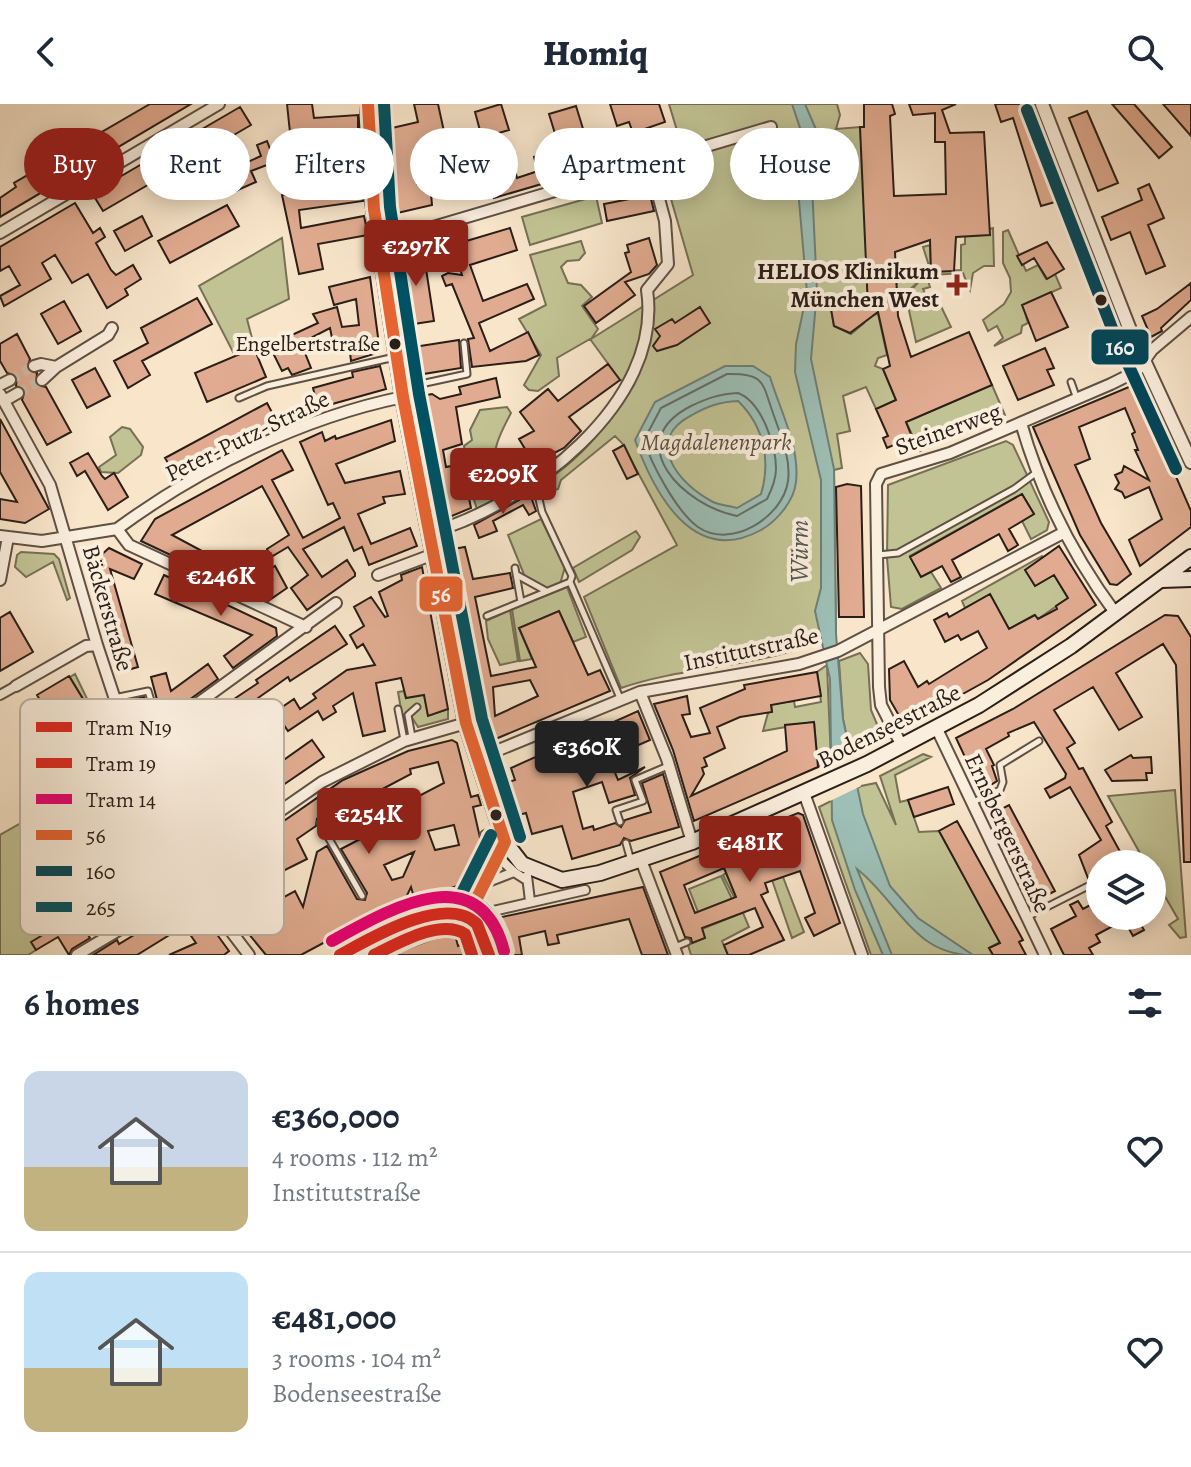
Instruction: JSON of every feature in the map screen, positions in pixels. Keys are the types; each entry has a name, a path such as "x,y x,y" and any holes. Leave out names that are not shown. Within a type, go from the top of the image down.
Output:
{"main road":[{"path":"368,104 368,153 396,357 466,723 505,842 513,857 531,870 582,884"},
{"name":"Bodenseestraße","path":"582,884 692,842 828,783 902,746 1022,680 1191,557"},
{"path":"1162,580 1191,579"}],"street":[{"path":"0,233 219,104"},
{"path":"1042,104 1145,359 1191,462"},
{"path":"714,145 771,127"},
{"path":"379,243 534,198"},
{"path":"429,533 472,517 543,477 601,422 626,387 648,330 647,290 668,264 665,221 659,200"},
{"name":"Steinerweg","path":"902,746 881,705 876,484 881,474 950,453 1137,371 1145,359 1191,317"},
{"path":"42,380 56,367 108,335 112,328"},
{"path":"34,366 56,367"},
{"path":"2,398 18,393"},
{"name":"Peter-Putz-Straße","path":"117,529 183,486 291,432 348,409 402,393"},
{"name":"Bäckerstraße","path":"2,398 50,485 114,698"},
{"path":"1021,423 1037,472 1063,533 1116,614"},
{"path":"0,580 4,537 42,541 117,529 129,545 306,627"},
{"name":"Institutstraße","path":"479,758 640,692 799,664 838,651 1063,533"},
{"path":"378,575 434,554"},
{"path":"205,699 336,603"},
{"path":"0,695 86,646 97,645"},
{"path":"640,692 669,766 692,842"},
{"path":"284,811 360,760 408,739 466,723"},
{"name":"Ernsbergerstraße","path":"936,727 1045,955"},
{"path":"804,793 862,955"},
{"path":"490,833 485,835 486,842 498,857 514,872 526,877 530,901"},
{"path":"482,915 476,901 505,842"},
{"path":"636,861 676,951"},
{"path":"447,898 514,872"},
{"path":"341,955 435,914 457,911 482,915 582,884"},
{"path":"459,895 476,901 490,955"},
{"path":"77,955 110,935"},
{"name":"Bäckerstraße","path":"234,935 249,955"}],"lane":[{"path":"402,393 467,374 464,343"},
{"path":"239,398 267,386 396,357"},
{"path":"1071,382 1077,399"},
{"path":"877,555 898,553 1014,489 1037,472"},
{"path":"543,477 539,499 572,576 570,582 620,699"},
{"path":"521,602 516,572 546,592"},
{"path":"487,616 570,582"},
{"path":"114,698 148,691 151,699"},
{"path":"408,739 408,715 417,707"},
{"path":"398,709 408,739"},
{"path":"972,802 1000,790 1003,782 1000,765 1039,741"},
{"path":"620,822 616,810 643,801 635,780 669,766"},
{"path":"320,823 362,896"},
{"path":"626,843 636,861"},
{"path":"1026,917 1086,887"},
{"path":"676,951 687,942"}],"green space":[{"name":"Magdalenenpark","path":"669,104 837,104 840,115 836,128 730,128 730,200 859,200 859,128 848,128 860,127 871,301 863,310 862,305 845,298 831,309 834,326 851,334 864,323 863,316 878,314 887,355 878,358 875,366 883,369 896,400 876,409 866,387 843,396 850,431 837,434 842,468 834,470 836,634 757,660 675,674 621,688 584,597 677,545 622,443 615,436 561,480 558,489 533,499 528,490 575,459 601,431 634,385 620,380 590,339 557,358 559,376 538,391 529,390 524,385 541,355 519,319 546,305 530,255 581,241 585,253 579,260 567,261 561,267 568,283 581,285 592,297 582,306 598,329 591,339 693,275 671,200 714,200 714,128 676,128"},
{"path":"582,200 597,200 602,223 530,245 522,217"},
{"path":"993,228 994,266 984,266 973,273 970,290 963,273 932,275 923,247 930,245 931,271 961,270 961,245 965,244 965,236"},
{"path":"1008,230 1026,271 1038,265 1046,279 1055,274 1061,288 1023,305 1028,323 1022,326 1021,333 994,346 1003,338 997,326 988,331 983,320 1004,304 1011,292 1010,278 1003,263 1003,232"},
{"path":"282,238 289,299 247,319 253,342 233,352 199,286"},
{"path":"917,272 920,279 927,277 930,287 923,289 929,303 938,300 951,327 916,342 906,297 920,280 903,296 903,306 897,307 896,273"},
{"path":"992,385 1005,415 920,451 906,422"},
{"path":"507,407 511,413 497,443 494,461 506,492 477,509 474,500 494,490 482,473 467,466 464,446 472,440 470,430 480,410"},
{"path":"122,427 130,429 143,447 141,455 118,473 101,472 99,467 116,455 110,437"},
{"path":"1006,441 1013,445 1049,522 1047,530 1031,539 1022,521 1034,514 1022,494 910,556 921,577 931,572 941,588 902,609 891,607 887,558 888,485"},
{"path":"541,519 565,567 560,584 546,589 525,577 508,535"},
{"path":"636,531 640,537 632,550 579,582 573,568"},
{"path":"21,552 54,554 59,559 70,598 67,600 53,562 26,577 15,567 17,555"},
{"path":"1042,556 1044,559 1026,570 1035,586 1054,575 1068,598 1038,619 1034,615 1009,629 990,594 965,608 962,601"},
{"path":"567,587 586,637 573,642 559,611 519,628 532,659 520,661 512,609"},
{"path":"510,610 518,661 500,665 488,639 486,621"},
{"path":"860,653 868,664 871,710 882,736 850,752 843,719 839,661"},
{"path":"827,665 831,761 818,767 814,722 763,731 768,713 772,711 771,704 794,701 795,707 821,702 817,672"},
{"path":"75,674 87,699 83,699 70,677"},
{"path":"423,689 428,715 448,709 448,719 418,727 413,719 403,721 398,692 404,691 406,698"},
{"path":"923,754 931,757 895,775 900,802 908,800 919,832 939,831 1000,942 989,948 993,955 871,955 819,807 861,786 876,783 896,825 880,776"},
{"path":"1175,790 1186,937 1180,938 1169,925 1178,919 1166,898 1166,850 1138,850 1108,796"},
{"path":"20,824 20,935 44,935 32,942 36,950 28,955 0,955 0,835"},
{"path":"726,873 748,910 743,913 749,927 722,941 728,955 691,955 688,945 705,938 702,929 742,913 723,875"},
{"path":"721,876 732,899 698,912 689,889"},
{"path":"783,877 804,932 792,938 772,880"}],"water":[{"path":"792,104 805,104 815,128 800,128"},
{"path":"799,200 813,200 817,291 811,359 834,469 836,634 843,719 863,814 890,886 918,918 973,955 952,953 921,936 857,869 892,955 883,955 855,890 832,820 830,679 815,611 821,588 821,480 795,372 796,344 807,293"},
{"path":"725,366 753,366 770,377 792,442 796,469 792,496 779,516 761,530 737,539 716,539 697,532 680,520 654,482 635,440 655,402","holes":["738,401 747,411 763,444 764,482 761,494 737,508 713,502 688,484 671,461 668,449 677,425 703,409"]}],"pier":[{"path":"854,750 861,786 830,801 827,763"}],"building":[{"path":"150,104 191,104 150,128 140,128 140,134 124,144 124,128 109,128"},
{"path":"287,104 312,104 314,118 358,115 358,128 290,128"},
{"path":"414,104 438,104 443,128 410,128 410,200 432,200 432,205 393,214 392,128 418,122"},
{"path":"501,104 508,128 479,128 475,112"},
{"path":"610,104 659,104 665,122 648,128 631,128 629,122 617,126"},
{"path":"864,104 892,104 895,114 890,116 894,196 946,194 945,142 935,142 935,113 913,115 909,104 956,104 942,110 950,133 984,132 990,235 956,237 954,271 931,272 930,240 895,252 898,316 911,357 969,332 992,385 906,422 912,437 887,448 883,438 888,436 876,409 896,400 883,369 890,366 878,312 850,333 834,326 831,309 845,298 868,308 860,127 864,127"},
{"path":"995,104 1024,104 1055,202 1041,206 1013,118 1001,122"},
{"path":"1112,104 1134,104 1172,147 1159,158"},
{"path":"1163,104 1191,104 1191,136"},
{"path":"576,106 583,128 553,128 549,114"},
{"path":"240,107 251,125 246,128 204,128"},
{"path":"1087,111 1118,183 1098,191 1069,118"},
{"path":"266,141 266,165 251,171 256,182 250,185 250,161 261,156 257,145"},
{"path":"140,165 140,190 124,199 124,174"},
{"path":"534,172 534,186 518,191 518,178"},
{"path":"24,177 24,200 29,200 0,217 0,198 16,187 14,183"},
{"path":"1149,184 1164,218 1148,225 1165,266 1146,274 1130,232 1111,240 1102,217 1142,200 1138,189"},
{"path":"96,200 122,200 103,211"},
{"path":"283,200 363,200 299,210 301,228 364,216 368,235 318,244 323,269 299,274"},
{"path":"651,200 654,211 607,221 604,204"},
{"path":"75,203 93,233 100,228 105,237 96,243 111,270 116,275 133,265 141,279 125,289 128,295 107,308 88,274 72,283 55,255 42,263 51,279 4,306 0,296 20,285 9,266 0,271 0,247"},
{"path":"227,205 239,226 170,263 158,241"},
{"path":"142,216 152,236 125,251 114,231"},
{"path":"510,228 517,250 470,265 483,301 527,284 534,299 479,323 490,351 528,332 539,355 526,361 472,367 468,339 474,338 452,284 446,286 442,276 448,273 462,275 453,245"},
{"path":"649,238 657,265 649,274 625,282 635,295 596,323 584,306 631,272 625,253 629,252 627,245"},
{"path":"1047,242 1064,269 1047,279 1034,258 1022,265 1017,256"},
{"path":"423,249 434,321 407,325 398,257"},
{"path":"370,277 380,352 351,361 349,344 334,348 330,328 301,343 311,368 292,375 288,368 282,371 272,351 283,345 281,340 318,323 313,314 337,307 342,327 359,325 356,299 334,305 329,287"},
{"path":"1191,283 1191,300 1161,328 1162,331 1151,337 1142,316 1157,309"},
{"path":"1051,292 1068,327 1036,341 1022,305"},
{"path":"197,298 212,324 142,361 150,375 128,388 114,361 148,343 141,328"},
{"path":"64,301 81,331 58,344 41,314"},
{"path":"700,307 710,323 677,345 657,351 653,346 660,336 655,329 672,319 675,323"},
{"path":"17,334 30,359 27,369 37,373 36,385 46,387 71,432 47,445 22,400 25,390 16,386 17,376 7,373 0,361 0,344"},
{"path":"459,340 461,368 411,376 407,348"},
{"path":"254,348 266,377 207,402 195,373"},
{"path":"1045,348 1054,368 1047,370 1054,385 1018,400 1003,366"},
{"path":"608,364 620,380 569,417 581,431 564,448 531,465 533,470 506,490 493,468 525,449 519,439 534,431 520,412 548,389 558,401"},
{"path":"380,366 386,389 318,408 313,388 353,377 352,372"},
{"path":"95,368 110,396 87,408 72,380"},
{"path":"496,378 500,397 456,407 462,444 443,450 446,467 462,464 471,508 442,520 416,397 432,394 440,399 461,394 459,387"},
{"path":"1136,384 1141,394 1145,392 1162,431 1157,433 1191,511 1191,527 1140,566 1129,540 1162,519 1149,487 1125,498 1122,492 1115,489 1119,483 1115,475 1122,472 1124,466 1149,480 1135,450 1138,450 1132,434 1135,432 1125,408 1079,427 1090,459 1075,465 1101,523 1131,574 1117,585 1110,584 1080,535 1033,427"},
{"path":"267,403 276,420 174,473 165,458"},
{"path":"0,419 49,509 25,523 0,519 0,499 17,502 0,472"},
{"path":"391,420 395,441 336,464 345,483 400,471 405,494 383,497 385,503 358,514 371,544 410,528 417,546 369,565 362,547 354,551 344,527 303,549 322,577 347,560 355,573 307,610 291,588 308,575 288,547 271,557 267,549 289,535 262,486 172,535 254,579 275,566 287,588 268,601 141,541 155,519 282,450 293,470 272,480 303,538 340,518 333,503 328,505 300,442 322,432 325,441 335,436 336,439"},
{"path":"624,445 638,474 627,479 613,451"},
{"path":"88,453 105,479 114,473 128,497 108,510 85,471 77,476 70,463"},
{"path":"847,484 861,486 864,617 839,617 836,487"},
{"path":"530,494 536,511 529,515 523,505 493,521 497,531 479,538 474,525"},
{"path":"1022,494 1034,514 1009,529 1018,545 1008,551 999,534 952,560 961,577 951,582 942,566 921,577 910,557"},
{"path":"1059,546 1096,605 988,680 905,726 890,700 889,669 904,661 918,687 927,681 929,684 987,648 978,631 961,640 958,635 945,642 934,620 947,613 949,617 990,594 1009,629 1035,615 1038,619 1057,609 1056,606 1068,598 1054,575 1035,586 1025,570"},
{"path":"465,547 473,579 510,573 513,588 475,597 491,676 536,667 519,628 559,611 588,675 600,670 610,691 486,743 447,550","holes":["530,680 538,696 495,716 493,687"]},
{"path":"109,548 142,564 134,579 110,569 138,667 121,672 89,566"},
{"path":"422,567 448,709 428,716 424,695 406,698 401,678 376,683 385,731 363,736 353,693 333,706 336,712 323,720 318,711 288,731 284,725 284,706 294,699 300,709 316,698 313,694 347,670 375,665 363,644 357,648 350,635 364,626 354,607 371,597 385,617 388,616 379,592 402,580 401,575"},
{"path":"164,575 276,628 277,636 233,668 224,656 252,635 155,594"},
{"path":"10,612 33,652 0,671 0,618"},
{"path":"1165,615 1178,616 1191,637 1191,862 1184,862 1176,665 1163,644 1116,673 1142,717 1119,730 1093,687 1054,710 1075,743 1067,748 1079,769 1083,768 1112,822 1106,826 1119,850 1086,850 1101,840 1070,787 1050,798 1045,789 1065,778 1066,774 1034,722 1008,733 1009,736 986,749 997,781 981,791 956,738 1013,709"},
{"path":"335,626 347,644 290,681 288,677 258,699 234,699 258,683 256,680"},
{"path":"208,664 218,679 190,699 157,699 151,677 166,673 171,691"},
{"path":"817,672 821,696 771,705 772,712 740,717 717,727 725,748 704,758 707,766 702,768 704,774 691,796 787,751 785,725 814,722 818,767 694,821 673,750 654,704 687,696 690,714 682,715 691,737 710,733 700,708 745,689 744,685"},
{"path":"69,676 83,699 39,699 37,695"},
{"path":"638,711 650,740 609,758 618,780 645,767 630,778 635,795 609,803 602,782 573,792 583,829 593,826 594,830 615,823 621,827 625,820 651,812 642,783 663,774 679,827 631,841 624,838 620,845 572,859 562,826 532,834 526,813 508,818 498,785 515,780 511,768"},
{"path":"312,740 324,757 284,784 284,760"},
{"path":"452,740 457,743 471,797 478,795 481,805 473,807 483,851 471,881 415,901 411,887 402,906 355,926 301,955 266,955 250,935 284,935 284,897 295,891 303,907 317,852 327,846 357,899 365,900 367,893 341,849 366,836 369,843 402,829 390,811 444,783 438,762 410,769 411,774 324,820 317,819 316,826 297,839 307,859 284,870 284,821 343,780 408,751","holes":["454,825 459,845 435,850 428,831","414,852 403,877 392,880 384,865"]},
{"path":"1131,755 1133,758 1151,757 1152,773 1146,773 1147,780 1112,781 1105,770"},
{"path":"948,787 954,804 914,817 908,800"},
{"path":"1009,805 1055,891 1036,901 990,815"},
{"path":"798,813 803,815 840,923 814,936 805,918 815,913 800,871 765,883 768,892 761,895 784,940 749,955 728,955 724,945 763,927 755,908 702,928 705,938 692,943 691,938 685,937 660,872 716,849 719,855 745,845 741,836","holes":["724,868 736,897 695,913 684,885"]},
{"path":"957,821 1023,940 1019,942 1026,955 993,955 989,948 1000,943 939,831"},
{"path":"1086,850 1086,873 1079,855"},
{"path":"643,887 668,955 642,955 629,919 557,935 559,943 548,945 545,931 519,937 522,955 502,955 495,925 497,918"},
{"path":"1078,901 1083,909 1086,907 1086,930 1105,930 1096,935 1100,942 1089,948 1093,955 1064,955 1051,929 1076,916 1070,905"},
{"path":"1130,930 1144,930 1133,936"},
{"path":"454,931 458,946 470,942 474,955 391,955"},
{"path":"43,935 88,935 90,938 72,949 69,955 58,937 36,950 31,942"},
{"path":"134,935 169,935 137,955 93,955 117,940 119,944"},
{"path":"190,935 217,935 229,951 224,955 169,955 196,943"}],"tunnel":[{"path":"10,380 34,366"},
{"path":"18,393 42,380"}],"tram line":[{"name":"14","path":"332,941 405,905 430,898 454,898 475,905 492,922 504,951"},
{"name":"N19","path":"340,955 408,922 447,913 463,916 477,924 489,955"},
{"name":"19","path":"374,955 419,934 443,929 465,934 472,955"}],"transit line":[{"name":"56","path":"368,104 374,209 403,397 466,723 505,842"},
{"name":"265","path":"384,104 390,207 419,394 482,719 520,837"},
{"name":"160","path":"1027,110 1115,336 1176,469"},
{"name":"265","path":"455,907 491,835"},
{"name":"56","path":"469,914 505,842"},
{"name":"265","path":"334,941 408,904 433,897 457,896 477,903 494,921 506,951"},
{"name":"56","path":"341,955 409,922 447,912 463,913 477,920 490,955"},
{"name":"160","path":"376,955 422,934 448,928 467,934 474,955"}],"place":[{"name":"HELIOS Klinikum München West","path":"957,285"},
{"name":"Engelbertstraße","path":"395,344"}],"water label":[{"name":"Würm","path":"799,551"}]}
